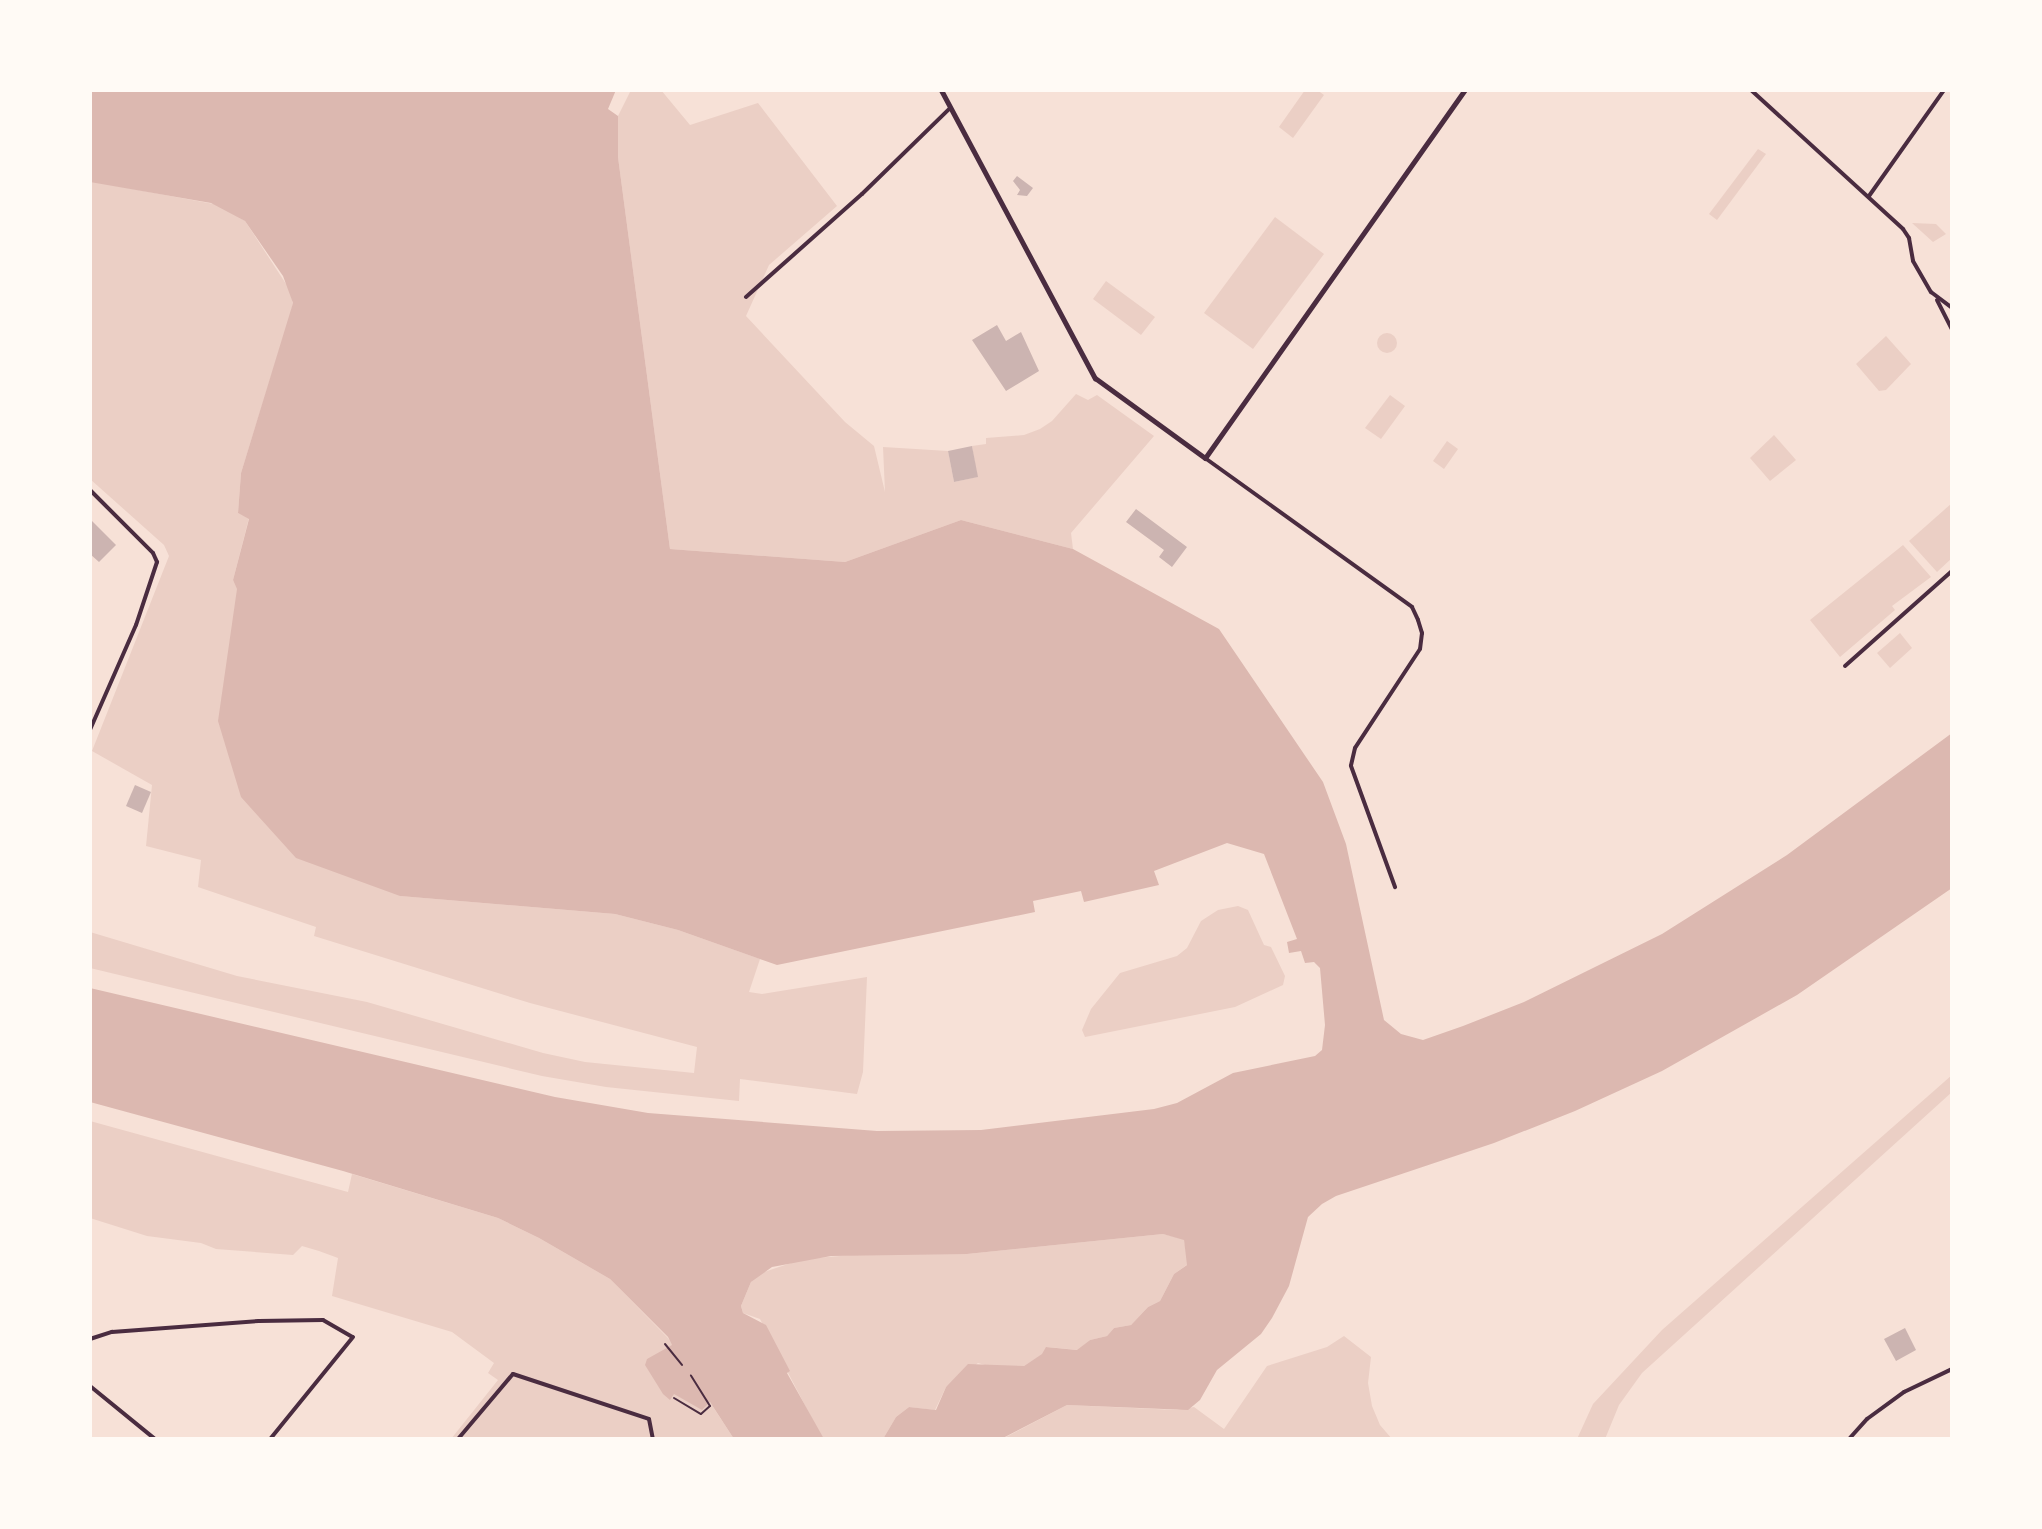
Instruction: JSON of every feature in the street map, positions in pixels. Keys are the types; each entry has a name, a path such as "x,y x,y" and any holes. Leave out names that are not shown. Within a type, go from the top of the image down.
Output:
{"street":[{"path":"941,90 1095,378 1412,607 1422,633 1420,649 1355,748 1351,766 1395,887"},
{"path":"1205,458 1465,90"},
{"path":"1751,90 1903,229 1913,261 1937,298 1952,330"},
{"path":"1869,197 1944,90"},
{"path":"746,297 862,194 950,108"},
{"path":"1937,298 1952,308"},
{"path":"90,490 153,553 157,562 136,625 90,730"},
{"path":"1845,666 1952,571"},
{"path":"90,1339 112,1332 323,1320 353,1337 270,1439"},
{"path":"1849,1439 1867,1419 1904,1392 1952,1369"},
{"path":"458,1439 513,1374 649,1419 653,1439"},
{"path":"90,1386 154,1439"}],"path":[{"path":"665,1344 682,1365"},
{"path":"674,1398 701,1414 710,1406 691,1376"}],"shaded area":[{"path":"90,90 616,90 608,109 618,116 618,157 670,549 845,562 961,520 1073,549 1219,629 1323,782 1346,844 1384,1020 1401,1034 1423,1040 1463,1026 1524,1002 1662,934 1787,855 1952,733 1952,888 1797,995 1662,1071 1575,1111 1494,1143 1336,1196 1322,1204 1308,1217 1289,1286 1272,1318 1261,1334 1217,1370 1200,1400 1188,1410 1067,1405 1001,1439 883,1439 896,1417 909,1407 936,1410 946,1387 968,1364 1024,1366 1042,1354 1046,1347 1077,1350 1090,1340 1107,1336 1114,1328 1131,1325 1148,1307 1160,1301 1174,1274 1187,1265 1184,1240 1163,1234 967,1254 831,1256 772,1267 751,1282 741,1306 743,1313 766,1325 790,1371 787,1373 824,1439 734,1439 710,1402 702,1410 674,1394 670,1400 663,1394 645,1365 647,1359 672,1345 668,1337 610,1279 539,1238 498,1218 343,1171 90,1102 90,988 555,1097 648,1113 877,1131 981,1130 1154,1109 1177,1103 1233,1073 1315,1056 1322,1050 1325,1025 1320,968 1314,962 1305,963 1301,951 1289,953 1287,942 1297,939 1264,854 1227,843 1154,871 1159,885 1084,902 1081,891 1033,901 1035,912 777,965 678,930 615,914 400,896 296,858 241,797 218,721 237,589 233,580 249,519 238,513 241,473 293,303 283,276 245,221 211,203 90,182"},
{"path":"631,90 661,90 690,125 758,103 837,206 769,265 746,316 845,422 874,446 885,492 883,447 948,451 954,482 977,477 972,446 986,444 986,438 1024,435 1040,429 1052,421 1076,394 1088,400 1097,395 1154,436 1071,533 1073,549 961,520 845,562 670,549 618,157 618,116"},
{"path":"1305,90 1317,90 1324,95 1293,138 1279,127"},
{"path":"1758,149 1766,154 1717,220 1709,214"},
{"path":"90,181 219,205 245,221 290,290 293,304 241,473 238,513 249,518 233,580 400,896 615,914 678,930 760,959 749,992 762,994 867,977 863,1072 857,1094 740,1079 739,1101 606,1087 542,1076 90,968 90,932 237,976 367,1002 543,1053 585,1062 694,1073 697,1047 530,1003 314,936 316,927 198,887 201,860 146,846 152,785 92,751 169,556 164,545 90,479"},
{"path":"1275,217 1324,254 1253,349 1204,313"},
{"path":"1912,223 1936,224 1946,234 1933,242"},
{"path":"1106,281 1155,317 1141,335 1093,299"},
{"path":"1387,333 1394,336 1397,343 1394,350 1387,353 1380,350 1377,343 1380,336"},
{"path":"1886,336 1911,364 1886,390 1879,391 1856,364"},
{"path":"1390,395 1405,406 1381,439 1365,428"},
{"path":"1774,435 1796,460 1770,481 1750,458"},
{"path":"1447,441 1458,449 1444,469 1433,461"},
{"path":"1952,503 1952,558 1937,572 1909,541"},
{"path":"1903,545 1931,577 1892,606 1895,610 1840,657 1810,620"},
{"path":"1900,633 1912,648 1890,668 1877,653"},
{"path":"1238,906 1248,910 1264,945 1271,947 1285,976 1283,985 1235,1007 1085,1037 1082,1030 1091,1009 1120,973 1177,956 1187,948 1201,921 1218,910"},
{"path":"1952,1075 1952,1092 1642,1373 1619,1405 1605,1439 1577,1439 1593,1404 1662,1330"},
{"path":"90,1121 348,1192 352,1174 498,1218 539,1238 610,1279 668,1338 734,1439 451,1439 498,1380 488,1373 494,1363 452,1332 332,1296 338,1258 319,1251 302,1246 293,1255 216,1249 201,1243 147,1236 90,1218"},
{"path":"1163,1234 1184,1239 1188,1264 1174,1274 1160,1301 1148,1307 1131,1325 1114,1328 1107,1336 1090,1340 1078,1350 1047,1347 1043,1354 1024,1366 992,1367 978,1363 946,1387 935,1410 909,1407 896,1417 883,1439 822,1438 760,1319 743,1313 741,1306 751,1282 761,1273 803,1259 865,1254 967,1254"},
{"path":"1344,1336 1371,1357 1368,1383 1372,1406 1380,1425 1392,1439 1002,1439 1067,1405 1177,1410 1194,1407 1224,1429 1267,1366 1327,1347"}],"building":[{"path":"1017,176 1033,188 1027,196 1017,195 1020,190 1013,181"},
{"path":"997,325 1006,341 1021,332 1039,371 1006,391 972,340"},
{"path":"972,446 978,477 954,482 948,451"},
{"path":"1136,509 1187,547 1172,567 1159,557 1164,550 1126,522"},
{"path":"90,519 116,545 99,562 90,554"},
{"path":"135,785 151,792 142,813 126,806"},
{"path":"1905,1328 1916,1350 1896,1361 1884,1339"}]}
